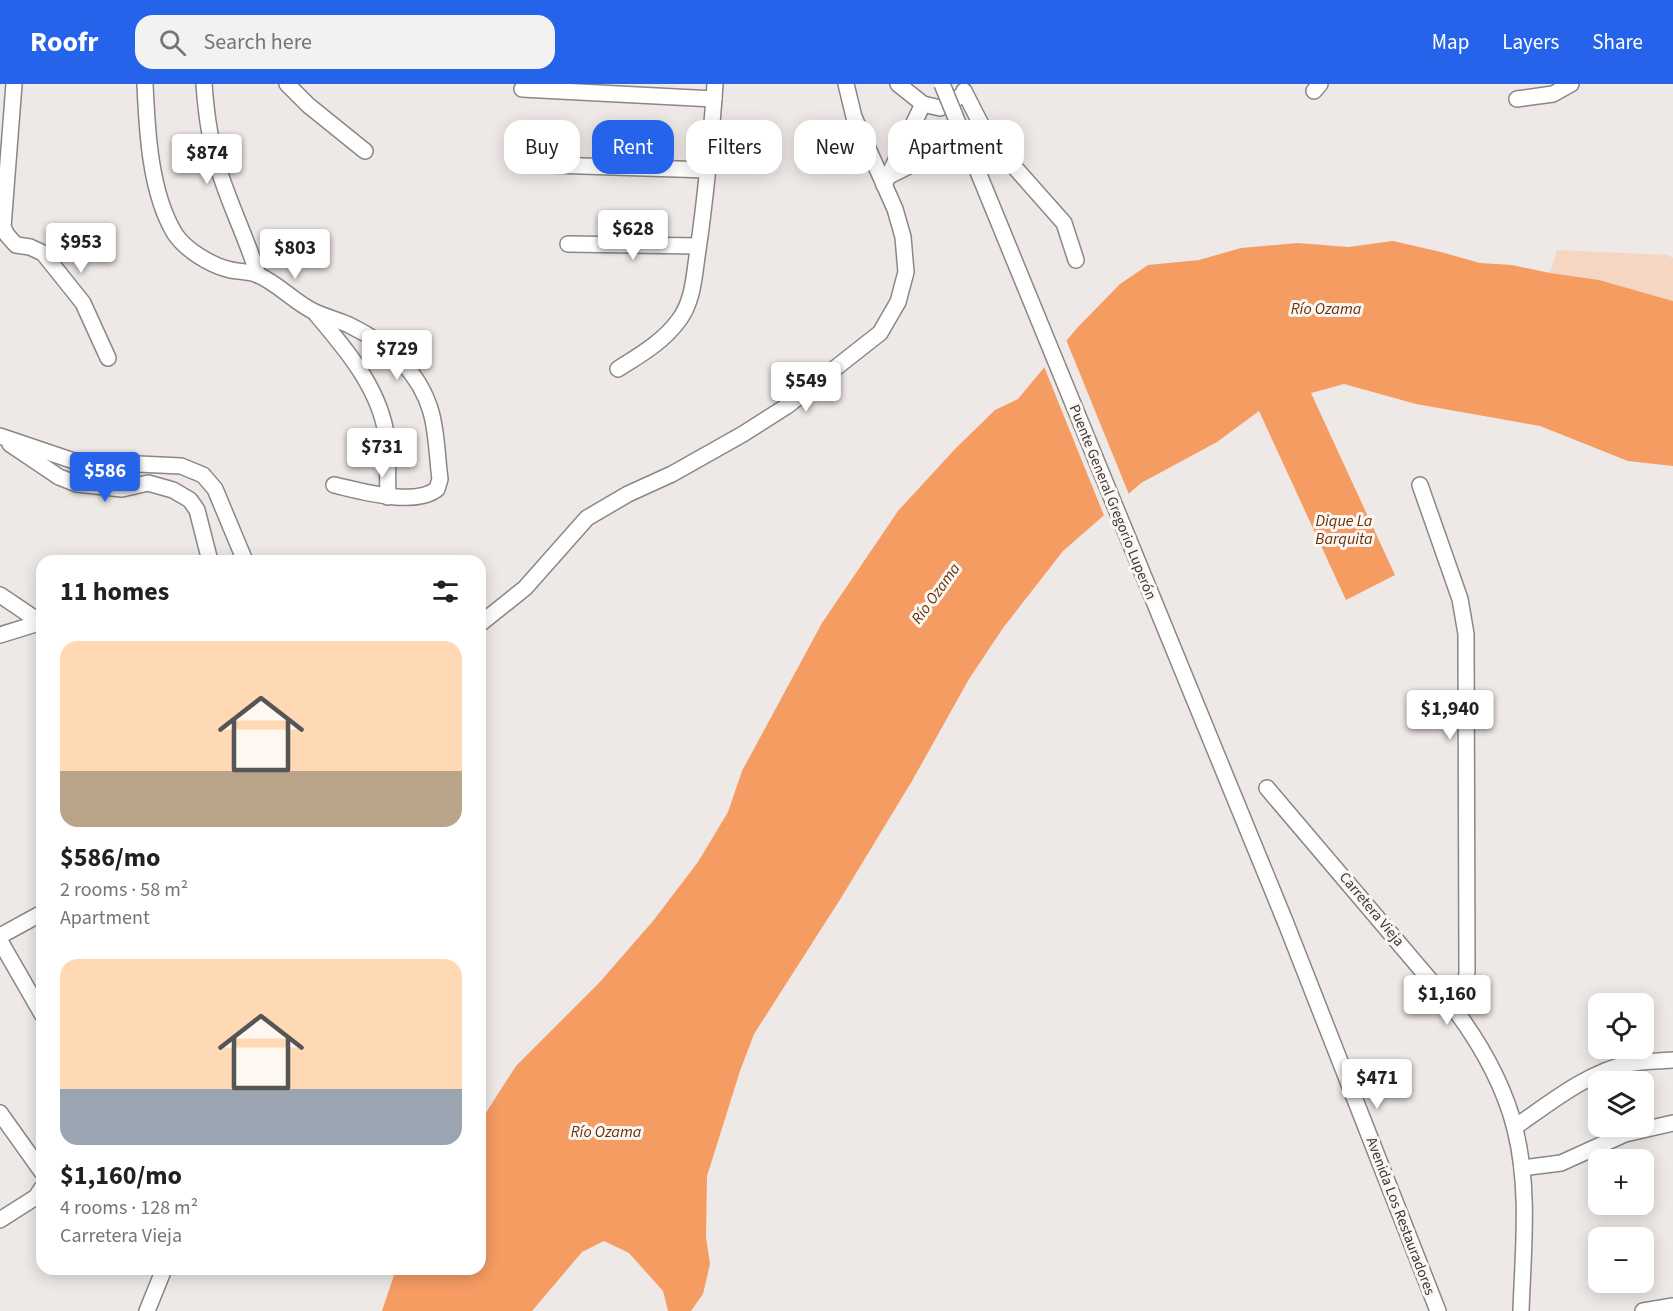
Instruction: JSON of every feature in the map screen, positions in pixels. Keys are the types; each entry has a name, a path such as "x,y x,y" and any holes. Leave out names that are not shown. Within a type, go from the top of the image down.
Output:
{"street":[{"path":"14,84 3,227 7,236 16,245 30,247 44,253 83,303 108,358"},
{"path":"145,84 148,142 160,196 176,234 187,247 205,259 226,268 258,274 314,312 366,334 385,346 400,360 422,391 431,412 440,479 437,489 426,496 388,497 334,485"},
{"path":"204,84 206,110 219,171 258,274"},
{"path":"287,84 308,105 365,151"},
{"path":"486,619 525,588 587,518 752,429 814,386 880,333 898,302 906,272 903,237 888,180 854,117 846,84"},
{"path":"898,84 923,104 940,108 954,102 968,88 987,136 1064,223 1076,260"},
{"name":"Puente General Gregorio Luperón","path":"942,84 1285,921"},
{"path":"1517,99 1553,94 1571,84"},
{"path":"522,89 715,91 712,120"},
{"path":"888,180 923,104"},
{"path":"580,166 686,170"},
{"path":"618,369 655,345 680,319 690,302 708,174"},
{"path":"888,180 898,174"},
{"path":"568,244 698,246"},
{"path":"314,312 339,341 368,383 378,405 385,428 388,497"},
{"path":"0,436 58,477 77,484 122,489 148,483 173,490 190,500 197,510 208,555"},
{"path":"0,436 74,461 181,466 203,475 215,489 242,555"},
{"path":"1420,485 1460,599 1466,634 1467,984 1463,995 1453,1007"},
{"path":"0,595 36,619"},
{"path":"0,635 36,624"},
{"name":"Carretera Vieja","path":"1267,788 1453,1007 1486,1057 1515,1127 1522,1168 1525,1210 1521,1311"},
{"path":"0,936 36,916"},
{"name":"Avenida Los Restauradores","path":"1285,921 1438,1311"},
{"path":"0,941 36,1004"},
{"path":"1515,1127 1570,1090 1613,1068 1641,1062 1673,1060"},
{"path":"0,1113 36,1164"},
{"path":"1522,1168 1561,1163 1625,1134 1673,1123"},
{"path":"0,1220 36,1197"},
{"path":"147,1311 162,1275"},
{"path":"1642,1311 1673,1306"}],"shaded area":[{"path":"1557,250 1667,255 1673,258 1673,301 1599,280 1550,273"}],"water":[{"name":"Río Ozama","path":"1393,241 1480,263 1512,265 1599,280 1673,301 1673,466 1628,461 1540,426 1416,404 1344,384 1311,393 1395,575 1346,600 1259,411 1217,442 1141,483 1063,551 1003,628 969,679 912,781 841,898 754,1034 707,1176 706,1237 710,1264 703,1294 691,1311 668,1311 663,1291 629,1253 604,1241 582,1252 532,1311 382,1311 394,1275 486,1275 486,1113 516,1066 599,983 653,921 698,862 728,812 742,771 822,623 898,511 955,449 995,410 1018,399 1077,328 1120,284 1148,265 1199,260 1241,248 1298,243 1348,247"}],"pier":[{"path":"1065,337 1130,497 1105,518 1043,364"}],"water label":[{"name":"Dique La Barquita","path":"1344,529"}]}
